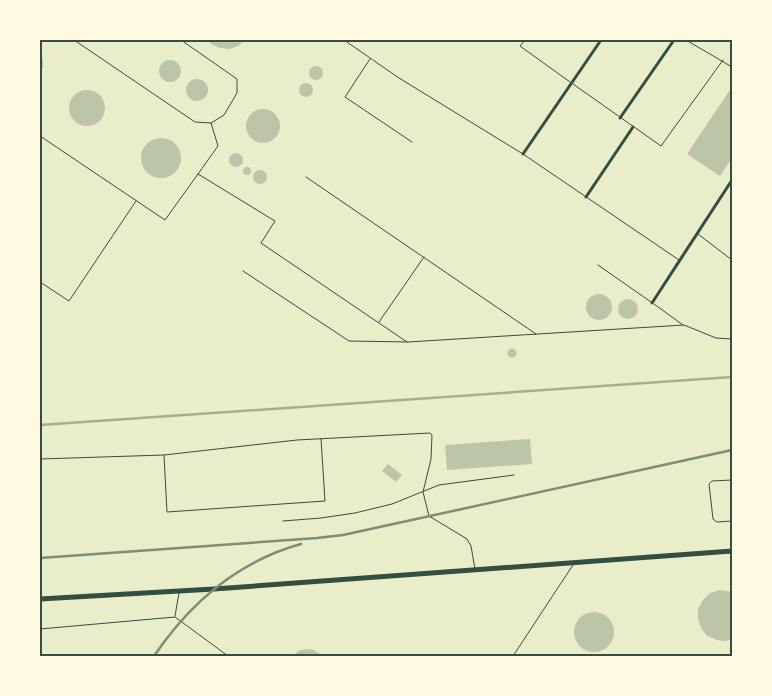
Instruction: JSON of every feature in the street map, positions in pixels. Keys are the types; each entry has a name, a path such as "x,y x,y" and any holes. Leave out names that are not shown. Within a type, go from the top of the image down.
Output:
{"main road":[{"path":"40,600 732,551"}],"street":[{"path":"523,154 602,40"},
{"path":"620,118 674,40"},
{"path":"586,197 634,127"},
{"path":"652,303 732,180"}],"lane":[{"path":"74,40 195,122 211,123 224,115 237,93 237,79 181,40"},
{"path":"344,40 399,78 523,154 680,261"},
{"path":"524,40 520,46 661,146 723,60"},
{"path":"686,40 732,67"},
{"path":"370,58 345,97 412,142"},
{"path":"40,136 165,220 218,146 211,123"},
{"path":"198,174 275,222 261,243 408,342"},
{"path":"306,177 536,334"},
{"path":"40,282 68,301 136,201"},
{"path":"697,234 732,260"},
{"path":"379,322 424,257"},
{"path":"598,265 684,325 716,338 732,339"},
{"path":"243,271 349,341 408,342 684,325"},
{"path":"40,459 164,455 321,439 430,433 432,435 432,452 423,492 429,516 467,539 471,546 475,569"},
{"path":"164,455 167,512 325,501 321,439"},
{"path":"283,521 355,513 392,504 439,485 514,475"},
{"path":"732,480 712,481 709,484 713,519 717,522 732,521"},
{"path":"513,656 575,562"},
{"path":"175,617 180,590"},
{"path":"40,629 175,617 228,656"}],"building":[{"path":"208,40 245,40 238,46 229,49 220,48 211,44"},
{"path":"40,51 43,67 40,73"},
{"path":"170,60 178,63 181,71 178,79 170,82 162,79 159,71 162,63"},
{"path":"313,66 319,66 323,73 319,80 313,80 309,76 309,70"},
{"path":"197,79 205,82 208,90 205,98 197,101 189,98 186,90 189,82"},
{"path":"306,83 311,85 313,90 311,95 306,97 301,95 299,90 301,85"},
{"path":"732,87 732,158 720,176 687,154"},
{"path":"87,90 94,91 100,95 104,101 104,115 100,121 94,125 87,126 80,125 74,121 70,115 69,108 70,101 74,95 80,91"},
{"path":"263,109 275,114 280,126 275,138 263,143 251,138 246,126 251,114"},
{"path":"161,138 175,144 181,158 175,172 161,178 147,172 141,158 147,144"},
{"path":"233,153 239,153 243,160 239,167 233,167 229,163 229,157"},
{"path":"247,167 251,171 247,175 243,171"},
{"path":"257,170 263,170 267,177 263,184 257,184 253,180 253,174"},
{"path":"599,294 608,298 612,307 608,316 599,320 590,316 586,307 590,298"},
{"path":"628,299 635,302 638,309 635,316 628,319 621,316 618,309 621,302"},
{"path":"512,348 517,353 512,358 507,353"},
{"path":"530,439 532,464 447,470 445,445"},
{"path":"388,464 402,475 396,482 382,471"},
{"path":"720,590 732,592 732,639 726,641 707,636 701,628 698,619 698,609 703,600 710,593"},
{"path":"594,612 608,618 614,632 608,646 594,652 580,646 574,632 580,618"},
{"path":"314,650 323,656 293,656 298,651"}],"waterway":[{"path":"40,425 732,377"}],"railway":[{"path":"40,558 343,535 732,450"},
{"path":"154,656 183,619 218,586 257,561 301,544"}]}
